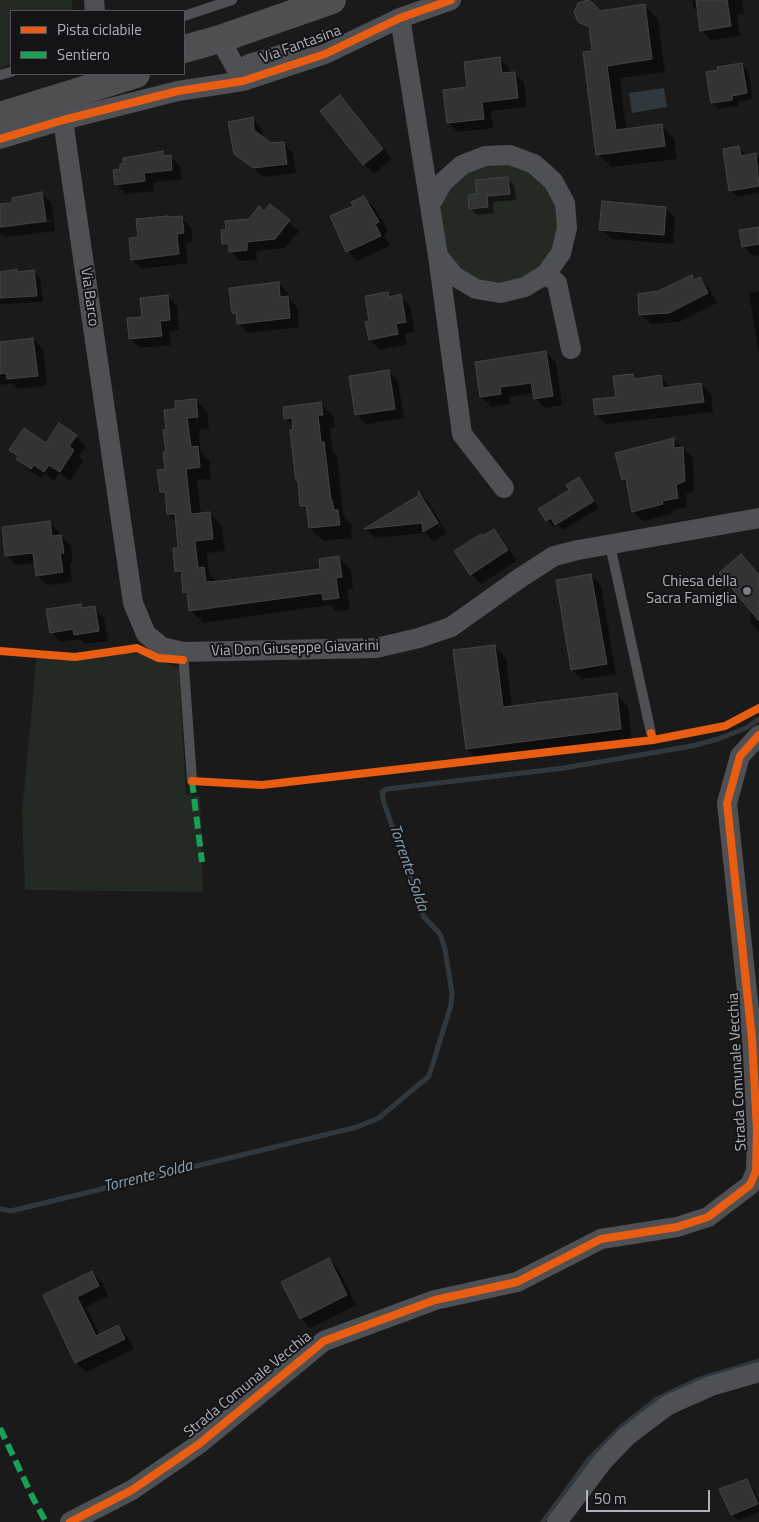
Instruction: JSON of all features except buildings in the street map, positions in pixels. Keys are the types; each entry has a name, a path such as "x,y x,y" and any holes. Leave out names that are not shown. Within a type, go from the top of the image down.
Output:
{"street":[{"path":"185,49 220,39 332,0"},
{"name":"Via Fantasina","path":"243,81 326,54 400,18 451,0"},
{"path":"400,18 438,256 462,434 504,488"},
{"name":"Via Fantasina","path":"252,28 272,56"},
{"path":"0,139 63,120 178,91 243,81 220,39"},
{"name":"Via Fantasina","path":"243,81 249,64 272,56 290,52 326,54"},
{"path":"0,97 69,75"},
{"path":"0,116 133,75"},
{"name":"Via Barco","path":"63,120 133,602 146,634 162,647"},
{"path":"430,205 443,182 462,165 485,156 510,155 534,164 553,181 564,203 568,228 561,253 546,274 525,287 500,293 476,289 454,276 438,256"},
{"path":"546,274 557,283 571,349"},
{"name":"Via Don Giuseppe Giavarini","path":"162,647 183,652 376,648 451,628 554,556 578,550 759,518"},
{"name":"Strada Comunale Vecchia","path":"70,1522 132,1490 199,1444 324,1340 435,1300 518,1282 600,1239 677,1227 708,1217 750,1185 756,1171 757,1139 752,1039 727,803 740,756 759,735"},
{"path":"558,1522 603,1461 626,1436 668,1405 711,1386 759,1372"}],"lane":[{"path":"185,16 232,0"},
{"path":"610,545 651,733"},
{"path":"183,652 192,781"}],"shaded area":[{"path":"0,0 72,0 73,10 10,10 10,64 0,68"},
{"path":"664,88 667,107 632,113 629,93"},
{"path":"499,163 511,164 522,168 532,173 541,181 549,190 554,200 558,211 558,235 554,246 549,256 541,265 532,273 522,278 511,282 499,283 487,282 476,278 466,273 457,265 449,256 444,246 440,235 439,223 440,211 444,200 449,190 457,181 466,173 476,168 487,164"},
{"path":"37,652 138,653 179,668 186,795 200,796 203,892 25,890 22,813"}],"waterway":[{"name":"Torrente Solda","path":"0,1209 11,1211 357,1127 379,1118 429,1076 451,1005 452,993 445,949 440,934 424,917 384,803 382,792 387,789 564,768 692,746 718,739 746,728 759,719"},
{"path":"543,1522 590,1458 620,1428 657,1399 697,1380 759,1361"}],"marked path":[{"path":"192,781 202,862"},
{"path":"0,1428 46,1522"}],"cycle path":[{"path":"0,139 63,120 178,91 243,81 325,54 400,18 451,0"},
{"path":"0,651 75,657 137,648 158,658 183,660"},
{"path":"651,733 653,740 725,726 759,708"},
{"path":"70,1522 132,1490 199,1444 324,1341 435,1300 517,1282 601,1239 677,1227 708,1217 750,1185 756,1171 757,1130 752,1039 727,803 740,756 759,735"},
{"path":"192,781 262,785 653,740"}],"place":[{"name":"Chiesa della Sacra Famiglia","path":"747,591"}]}
